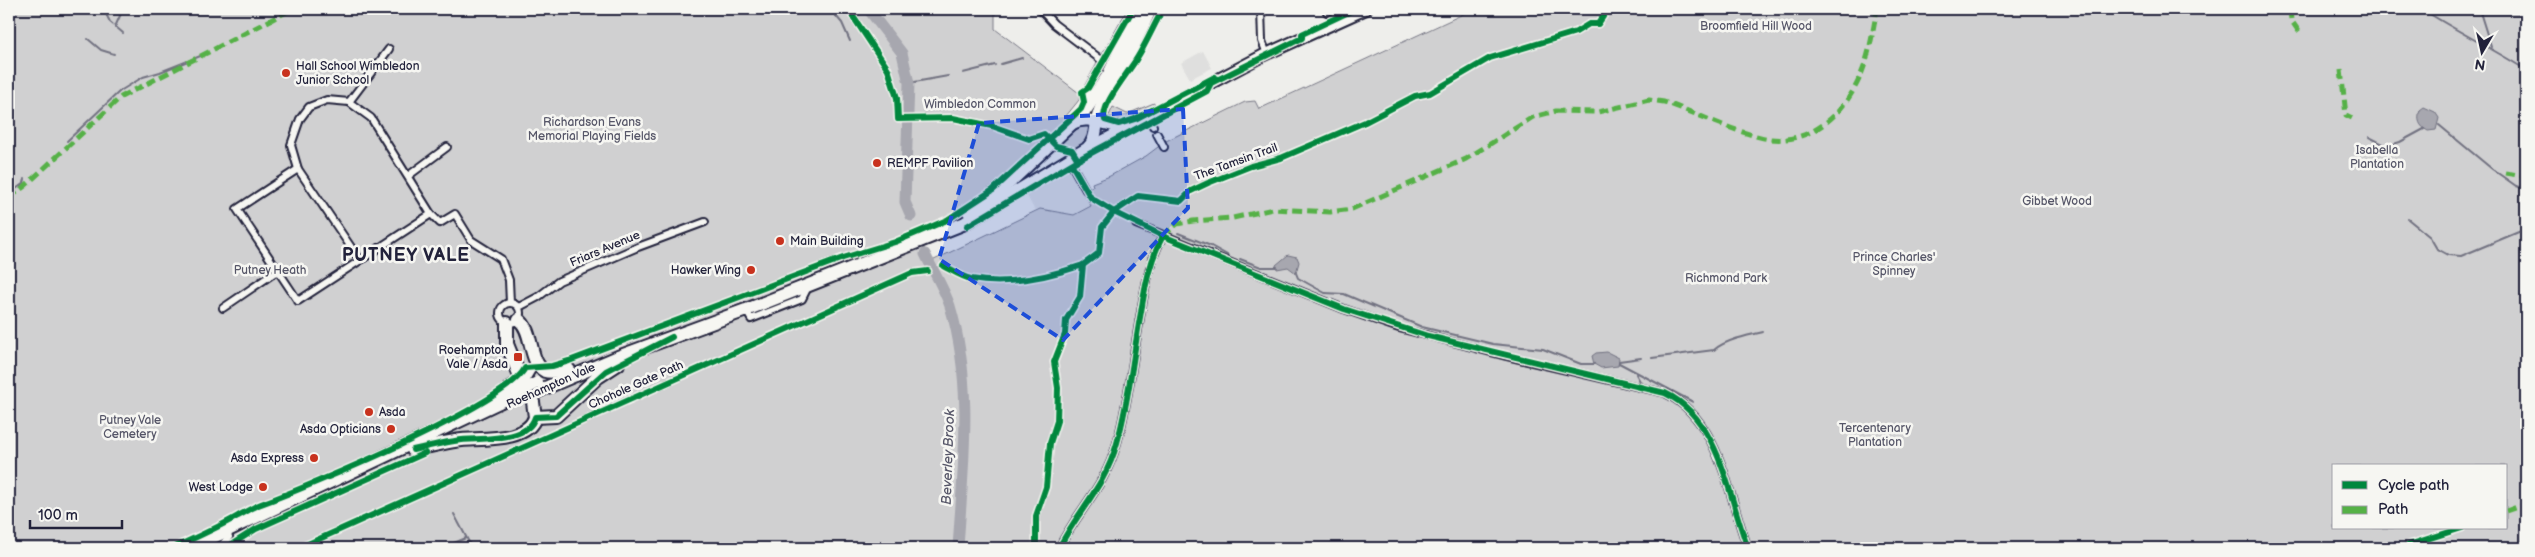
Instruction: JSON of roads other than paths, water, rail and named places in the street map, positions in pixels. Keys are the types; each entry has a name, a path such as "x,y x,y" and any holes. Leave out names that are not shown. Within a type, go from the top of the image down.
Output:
{"highway":[{"path":"963,220 996,194 1034,157 1073,124 1090,105 1116,62 1141,9"},
{"path":"963,220 1087,149 1095,138 1101,108 1131,53 1150,9"},
{"name":"Roehampton Vale","path":"207,544 228,537 412,450 502,400 536,392 672,337 746,310 963,220"},
{"name":"Roehampton Vale","path":"536,392 569,370 963,220"},
{"path":"524,371 507,344 515,317 528,330 533,353 546,371 569,370"},
{"path":"535,418 556,416 606,371 672,337"},
{"path":"190,548 207,544 464,418 473,410 502,400 523,379 524,371 533,353"},
{"path":"412,450 464,440 498,439 527,428 535,418 536,392"}],"main road":[{"path":"1073,124 1083,120 1113,128 1150,121 1267,54 1348,12 1366,9"},
{"path":"1087,149 1130,126"}],"street":[{"path":"1040,9 1054,24 1104,62"},
{"path":"1090,105 1088,88 1133,9"},
{"path":"1261,9 1262,41 1267,54"},
{"path":"1326,9 1327,12 1334,9"},
{"path":"349,102 389,49"},
{"path":"359,259 298,169 291,145 304,111 327,100 349,102 372,118 431,214 440,223 455,214 478,246 501,259 509,280 510,303 515,317 501,319 500,310 505,304 510,303"},
{"path":"1157,134 1164,147"},
{"path":"408,176 447,148"},
{"path":"1069,160 1086,190"},
{"path":"298,169 237,210 298,301 359,259 431,214"},
{"name":"Friars Avenue","path":"515,317 559,280 638,247 705,222"},
{"path":"1136,224 1344,309 1399,328 1506,356 1665,393 1674,397 1694,416 1720,461 1730,484 1748,548"},
{"path":"1059,548 1065,535 1102,484 1110,465 1122,424 1144,295 1157,249 1163,236"},
{"path":"224,308 277,271"},
{"path":"219,548 228,537"}],"waterway":[{"path":"115,27 123,9"},
{"path":"830,9 842,23 850,41"},
{"name":"Beverley Brook","path":"868,9 902,53 909,83 905,202 911,216"},
{"path":"883,12 901,9"},
{"path":"2422,9 2526,70"},
{"path":"2479,9 2491,47"},
{"path":"105,12 110,22 123,33"},
{"path":"88,39 101,50 114,54"},
{"path":"67,141 120,91 143,77 203,55"},
{"path":"1001,64 1022,58"},
{"path":"963,73 995,65"},
{"path":"909,83 948,76"},
{"path":"2439,125 2492,169 2516,186 2526,189"},
{"path":"2369,137 2387,146 2400,142 2424,129"},
{"path":"9,194 24,183 25,179"},
{"path":"2408,219 2430,237 2437,249 2448,255 2461,256 2521,231 2526,226"},
{"path":"1178,233 1211,246 1229,256"},
{"name":"Beverley Brook","path":"925,254 950,306 962,366 965,426 958,548"},
{"path":"1240,259 1261,267 1277,267"},
{"path":"1296,273 1298,278 1325,293 1344,294 1422,327 1493,344 1543,349 1581,364 1594,364"},
{"path":"1652,358 1714,350 1719,346 1744,336 1763,332"},
{"path":"1619,361 1641,358"},
{"path":"1619,363 1693,402"},
{"path":"1636,374 1642,385"},
{"path":"454,514 472,548"},
{"path":"449,548 454,543 466,538"}],"place":[{"name":"Hall School Wimbledon Junior School","path":"286,73"},
{"name":"REMPF Pavilion","path":"877,163"},
{"name":"Main Building","path":"780,241"},
{"name":"Hawker Wing","path":"751,270"},
{"name":"Roehampton Vale / Asda","path":"518,357"},
{"name":"Asda","path":"369,412"},
{"name":"Asda Opticians","path":"391,429"},
{"name":"Asda Express","path":"314,458"},
{"name":"West Lodge","path":"263,487"}],"district":[{"name":"PUTNEY VALE","path":"406,255"}],"park label":[{"name":"Broomfield Hill Wood","path":"1756,26"},
{"name":"Wimbledon Common","path":"980,104"},
{"name":"Richardson Evans Memorial Playing Fields","path":"592,129"},
{"name":"Isabella Plantation","path":"2377,157"},
{"name":"Gibbet Wood","path":"2057,201"},
{"name":"Prince Charles' Spinney","path":"1894,264"},
{"name":"Putney Heath","path":"270,270"},
{"name":"Richmond Park","path":"1726,278"},
{"name":"Putney Vale Cemetery","path":"130,427"},
{"name":"Tercentenary Plantation","path":"1875,435"}]}
